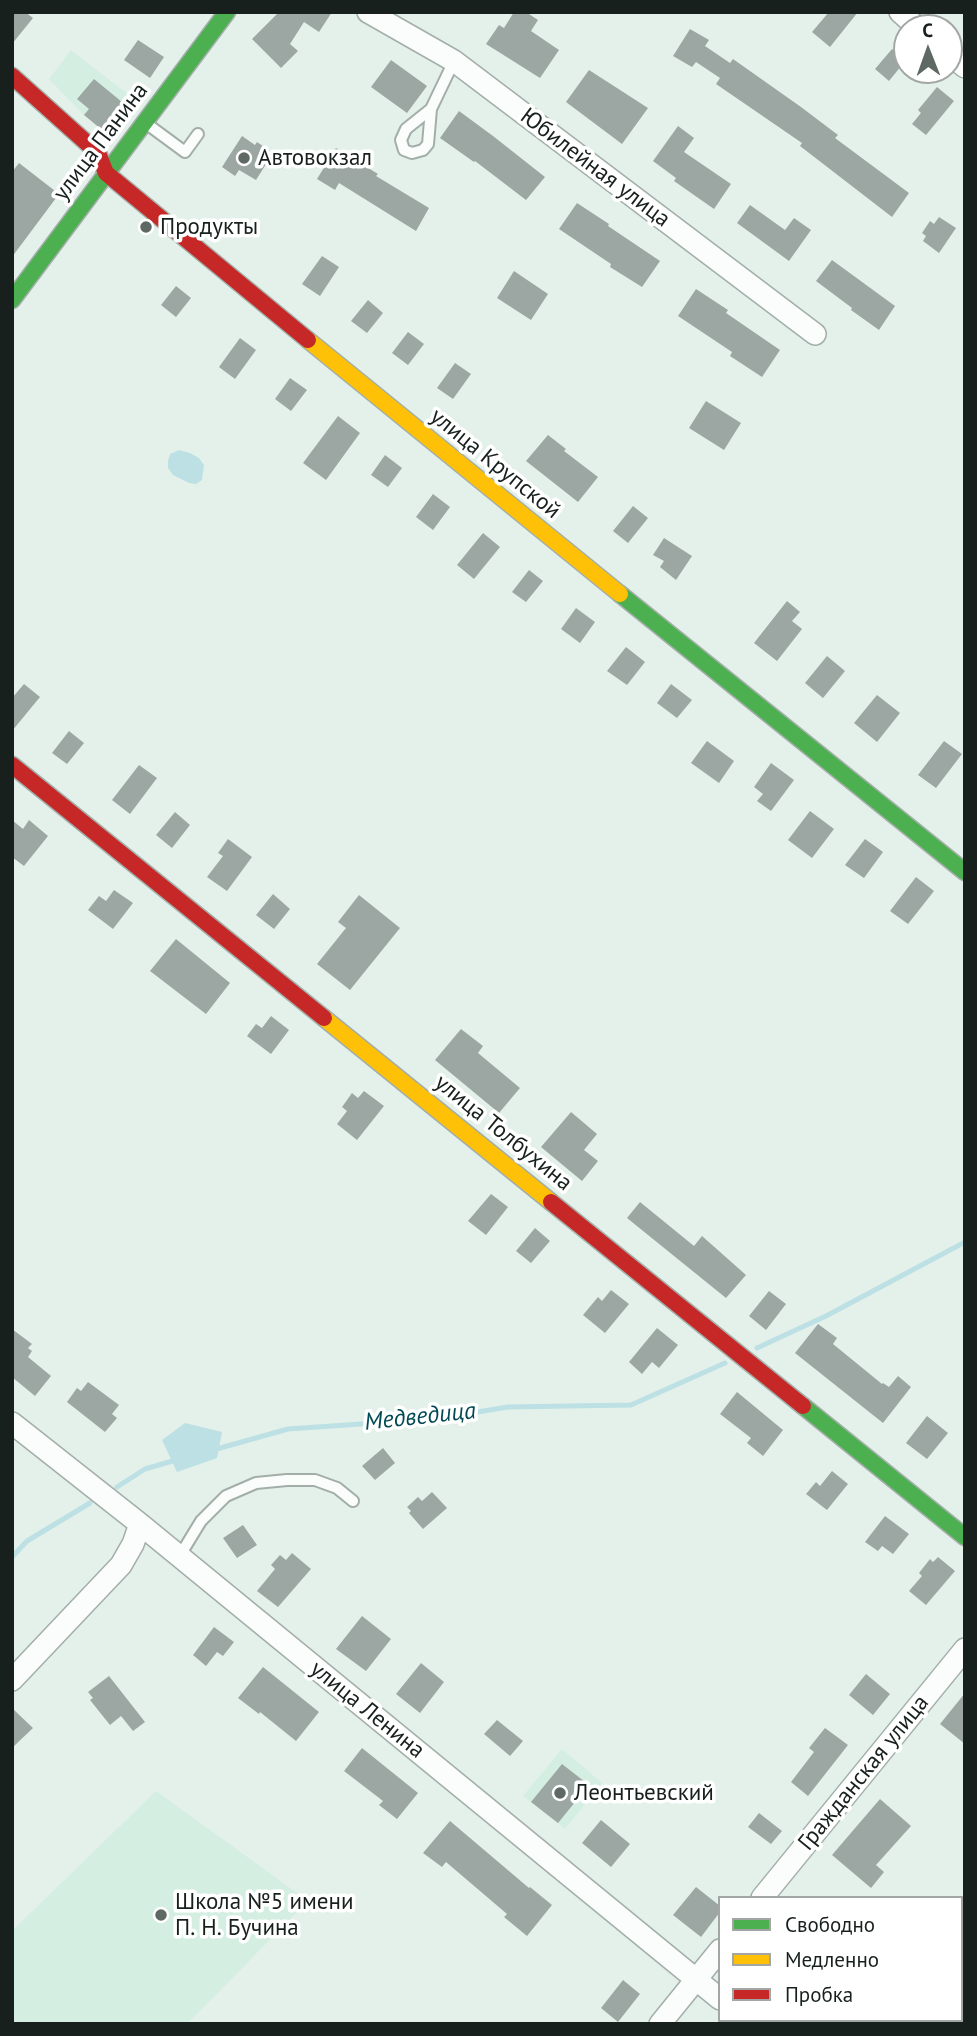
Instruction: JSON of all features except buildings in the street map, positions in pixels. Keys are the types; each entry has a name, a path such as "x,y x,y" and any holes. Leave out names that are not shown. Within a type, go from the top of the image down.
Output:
{"street":[{"name":"улица Панина","path":"12,300 227,12"},
{"name":"Юбилейная улица","path":"368,12 454,61 815,334"},
{"name":"улица Крупской","path":"12,76 97,153 106,173 403,419 965,872"},
{"name":"улица Толбухина","path":"12,765 965,1537"},
{"name":"улица Ленина","path":"12,1423 140,1524 718,1996"},
{"path":"12,1681 121,1565 140,1524"},
{"name":"Гражданская улица","path":"764,1896 965,1649"},
{"path":"660,2024 718,1952"}],"lane":[{"path":"430,108 454,61"},
{"path":"145,122 185,152 198,134"},
{"path":"179,1557 201,1521 226,1496 256,1483 287,1479 315,1480 337,1488 353,1501"}],"shaded area":[{"path":"71,50 134,99 107,134 49,79"},
{"path":"562,1749 602,1783 565,1829 523,1796"},
{"name":"Школа №5 имени П. Н. Бучина","path":"156,1791 308,1901 187,2024 12,2024 12,1931"}],"water":[{"path":"179,450 199,458 204,465 202,480 196,484 173,475 168,468 170,454"},
{"path":"185,1423 222,1432 217,1458 177,1472 162,1440"}],"waterway":[{"name":"Медведица","path":"757,1348 826,1316 965,1242"},
{"name":"Медведица","path":"213,1450 288,1429 434,1419 508,1407 631,1405 725,1363"},
{"name":"Медведица","path":"117,1487 145,1469 176,1460"},
{"name":"Медведица","path":"12,1557 27,1541 90,1503"}],"traffic: fast":[{"path":"12,300 227,12"},
{"path":"620,594 965,872"},
{"path":"803,1406 965,1537"}],"traffic: slow":[{"path":"308,340 620,594"},
{"path":"324,1018 551,1202"}],"traffic: jam":[{"path":"12,76 98,153 106,173 308,340"},
{"path":"12,765 324,1018"},
{"path":"551,1202 803,1406"}],"place":[{"name":"Автовокзал","path":"244,158"},
{"name":"Продукты","path":"146,227"},
{"name":"Леонтьевский","path":"560,1793"},
{"name":"Школа №5 имени П. Н. Бучина","path":"161,1915"}]}
